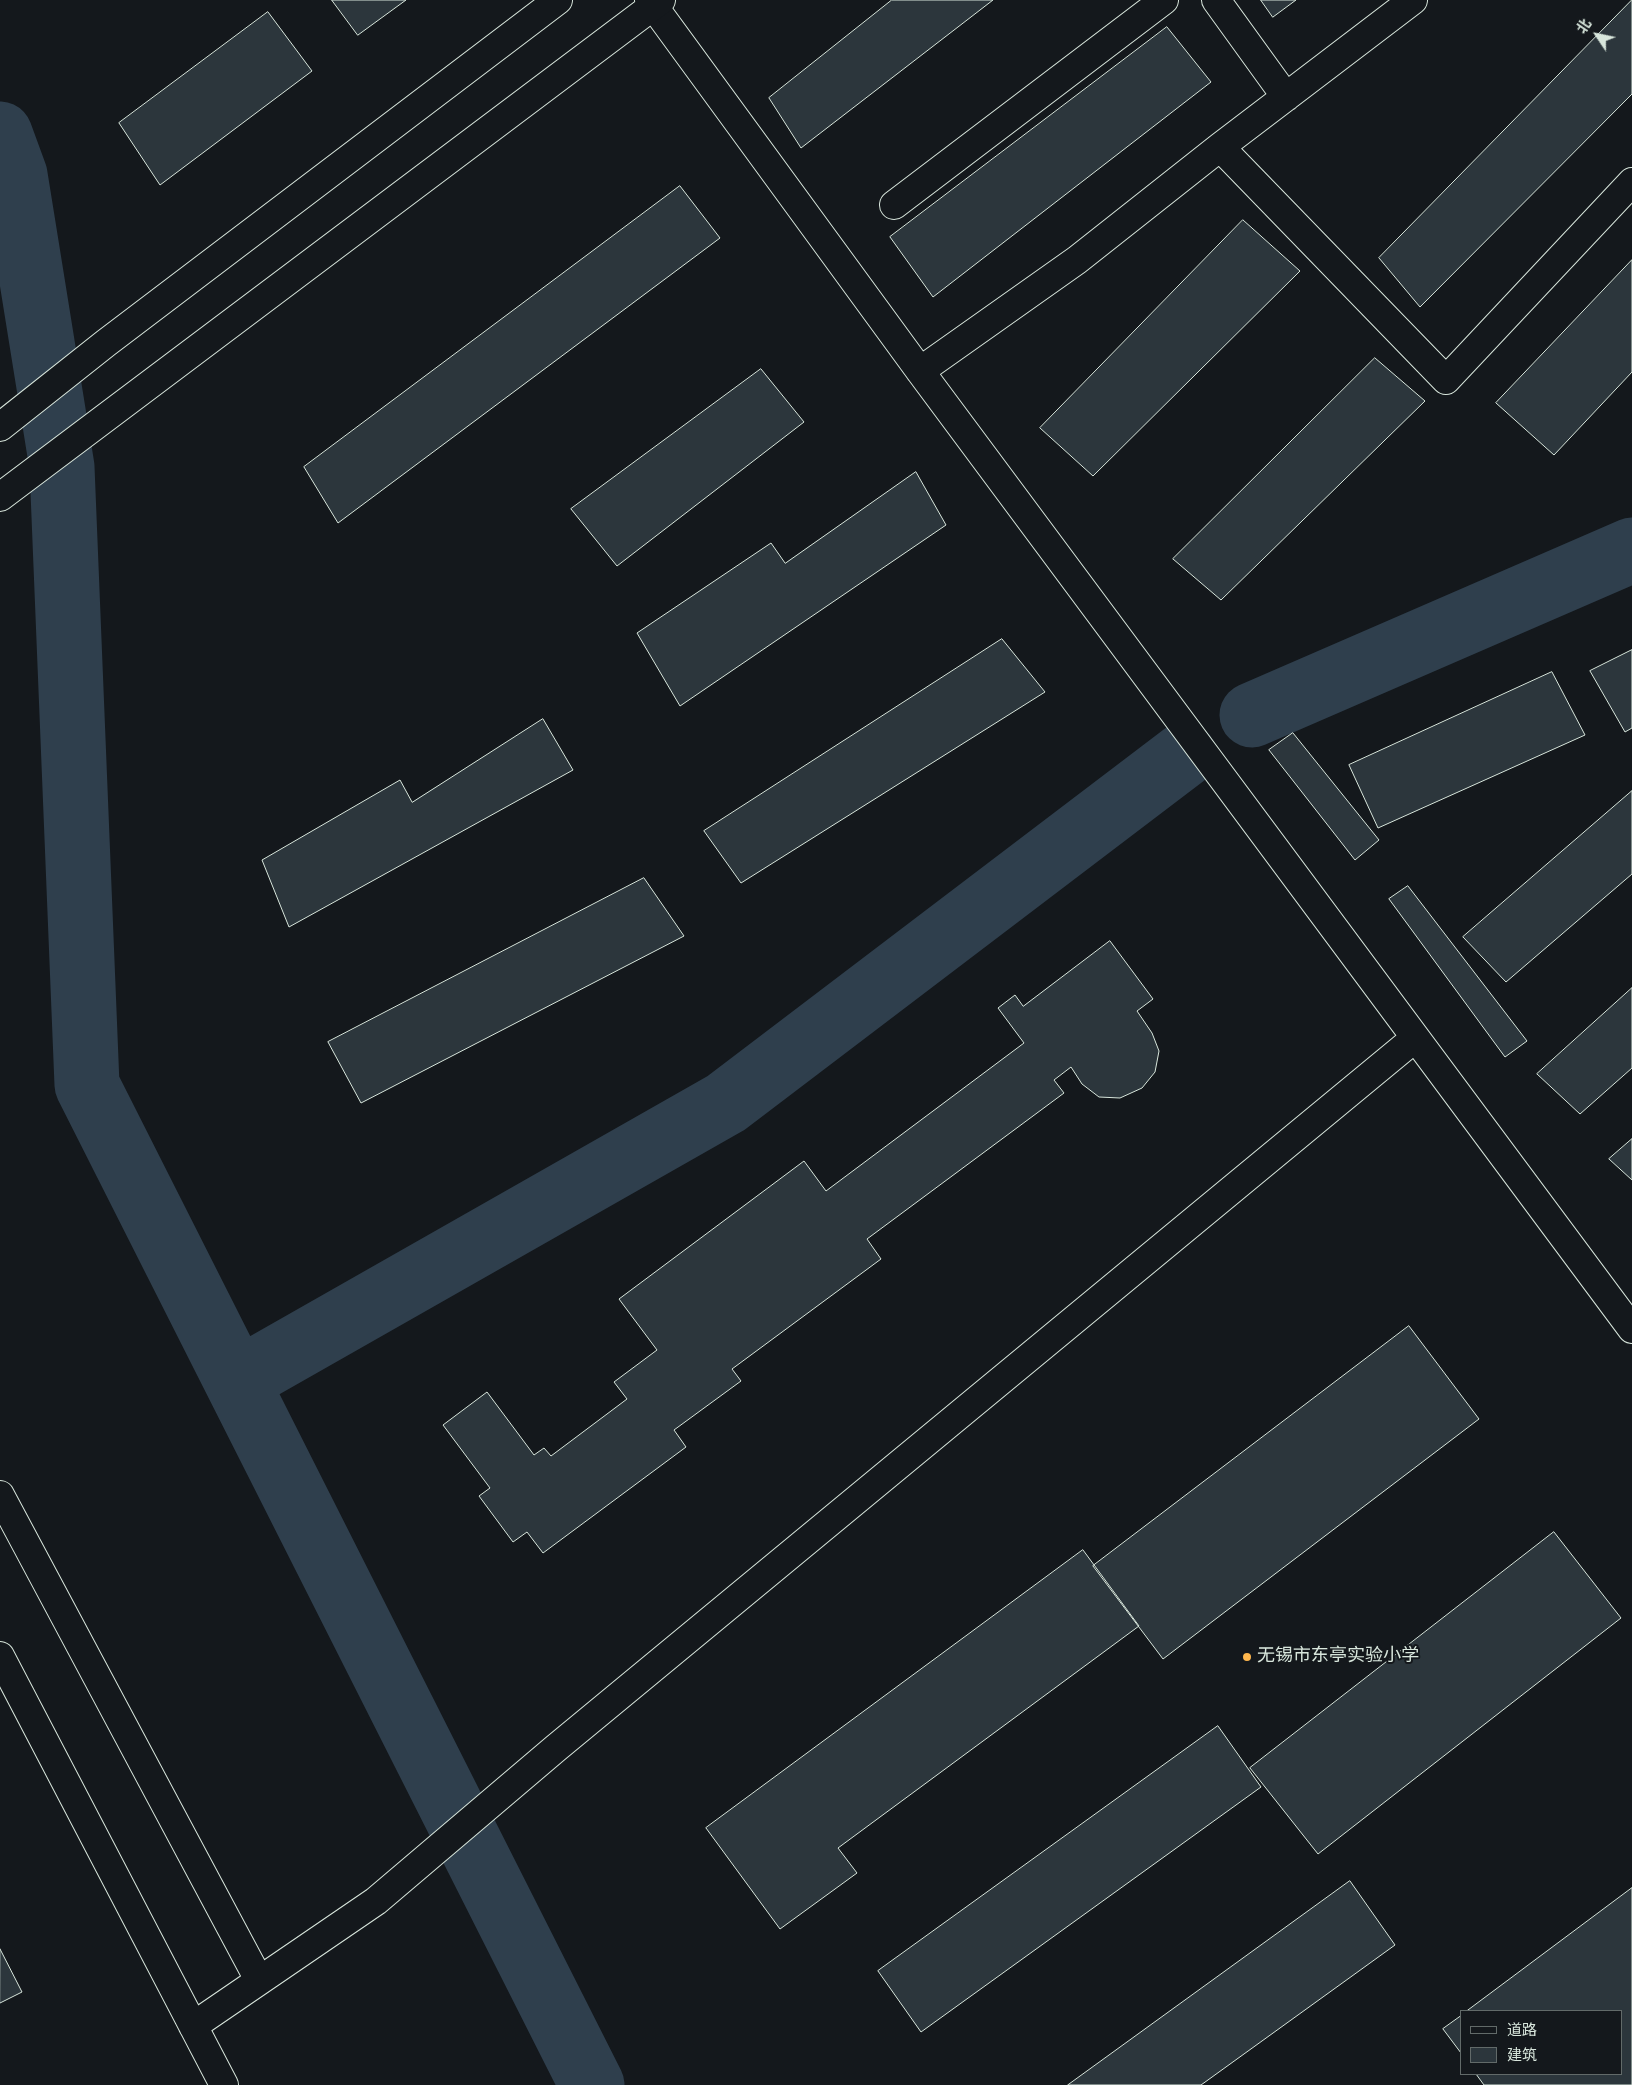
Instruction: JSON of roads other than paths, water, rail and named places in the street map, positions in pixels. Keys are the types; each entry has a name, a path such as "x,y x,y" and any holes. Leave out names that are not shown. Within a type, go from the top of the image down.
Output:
{"street":[{"path":"0,427 106,342 558,0"},
{"path":"894,205 1164,0"},
{"path":"1216,0 1286,97"},
{"path":"920,371 1077,260 1220,147 1413,0"},
{"path":"0,497 654,2 920,371 1632,1329"},
{"path":"1220,147 1446,380 1632,182"},
{"path":"193,2026 376,1901 556,1748 1414,1038"},
{"path":"0,1495 259,1980"},
{"path":"0,1656 224,2085"}],"waterway":[{"path":"0,134 15,175 62,467 87,1085 592,2085"},
{"path":"1252,715 1632,550"},
{"path":"237,1381 726,1103 1184,755"}],"place":[{"name":"无锡市东亭实验小学","path":"1247,1657"}]}
